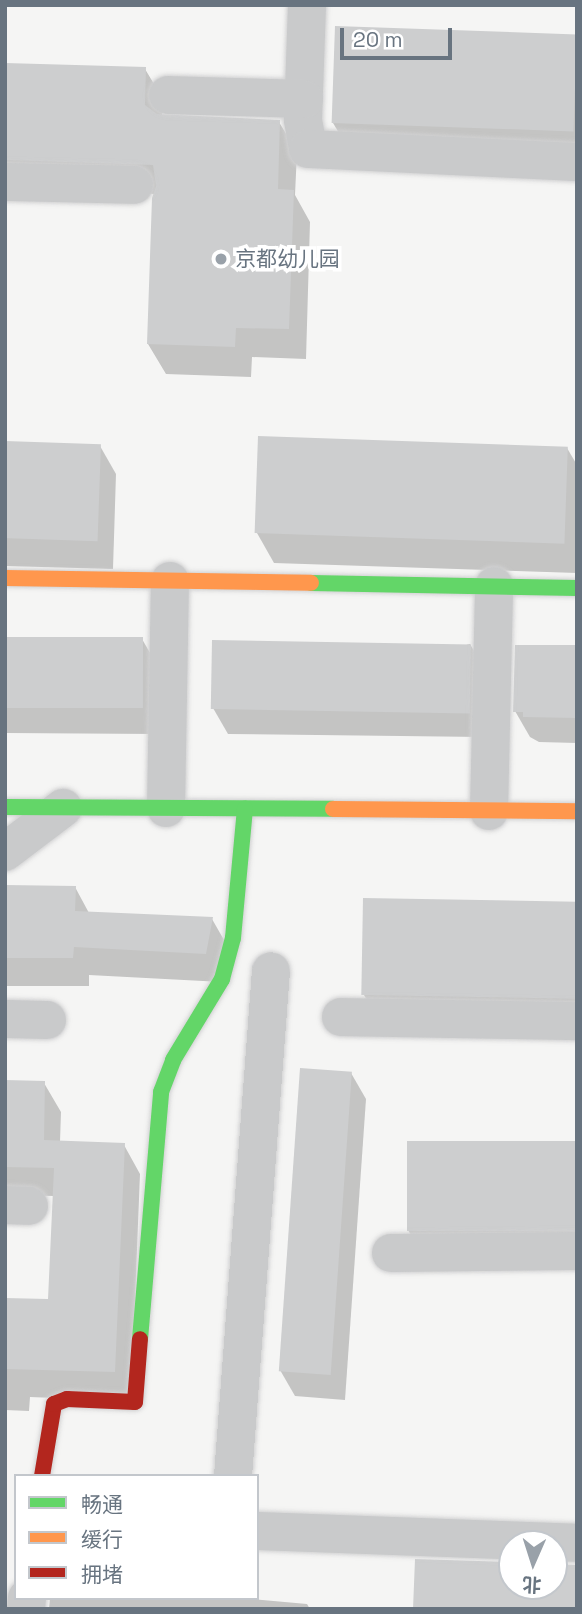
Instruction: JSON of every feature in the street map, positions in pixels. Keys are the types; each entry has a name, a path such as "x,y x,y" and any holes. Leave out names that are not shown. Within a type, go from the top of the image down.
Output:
{"street":[{"path":"307,5 304,138 308,149 577,162"},
{"path":"168,94 304,99"},
{"path":"5,182 134,185"},
{"path":"5,578 577,588"},
{"path":"166,808 170,580"},
{"path":"489,811 494,586"},
{"path":"5,807 577,811"},
{"path":"5,852 62,808"},
{"path":"42,1474 54,1404 67,1399 135,1402 161,1092 173,1060 222,979 233,938 245,809"},
{"path":"233,1474 271,971"},
{"path":"341,1017 577,1021"},
{"path":"5,1019 47,1020"},
{"path":"391,1253 577,1251"},
{"path":"259,1531 577,1543"}],"building":[{"path":"335,26 577,34 573,131 332,123"},
{"name":"京都幼儿园","path":"5,63 146,67 145,105 157,114 280,120 278,189 294,190 289,329 236,328 235,347 147,344 152,198 156,186 153,165 5,160"},
{"path":"258,436 568,447 564,544 255,533"},
{"path":"5,441 101,444 98,541 5,538"},
{"path":"5,637 143,637 143,708 5,708"},
{"path":"212,640 471,645 470,714 211,709"},
{"path":"515,645 577,645 577,718 523,717 523,712 513,712"},
{"path":"5,885 76,886 75,911 213,917 206,954 74,947 73,958 5,958"},
{"path":"363,898 577,902 575,999 361,995"},
{"path":"300,1068 352,1072 331,1375 279,1371"},
{"path":"5,1080 45,1081 44,1140 125,1143 115,1372 5,1369 5,1298 48,1299 54,1168 5,1167"},
{"path":"407,1141 577,1141 577,1231 407,1231"},
{"path":"415,1559 498,1562 498,1600 568,1600 568,1565 577,1565 577,1609 413,1609"}],"traffic: fast":[{"path":"311,583 577,588"},
{"path":"5,807 333,809"},
{"path":"140,1339 161,1092 173,1060 222,979 233,938 245,809"}],"traffic: slow":[{"path":"5,578 311,583"},
{"path":"333,809 577,811"}],"traffic: jam":[{"path":"42,1474 54,1404 67,1399 135,1402 140,1339"}],"place":[{"name":"京都幼儿园","path":"221,259"}]}
